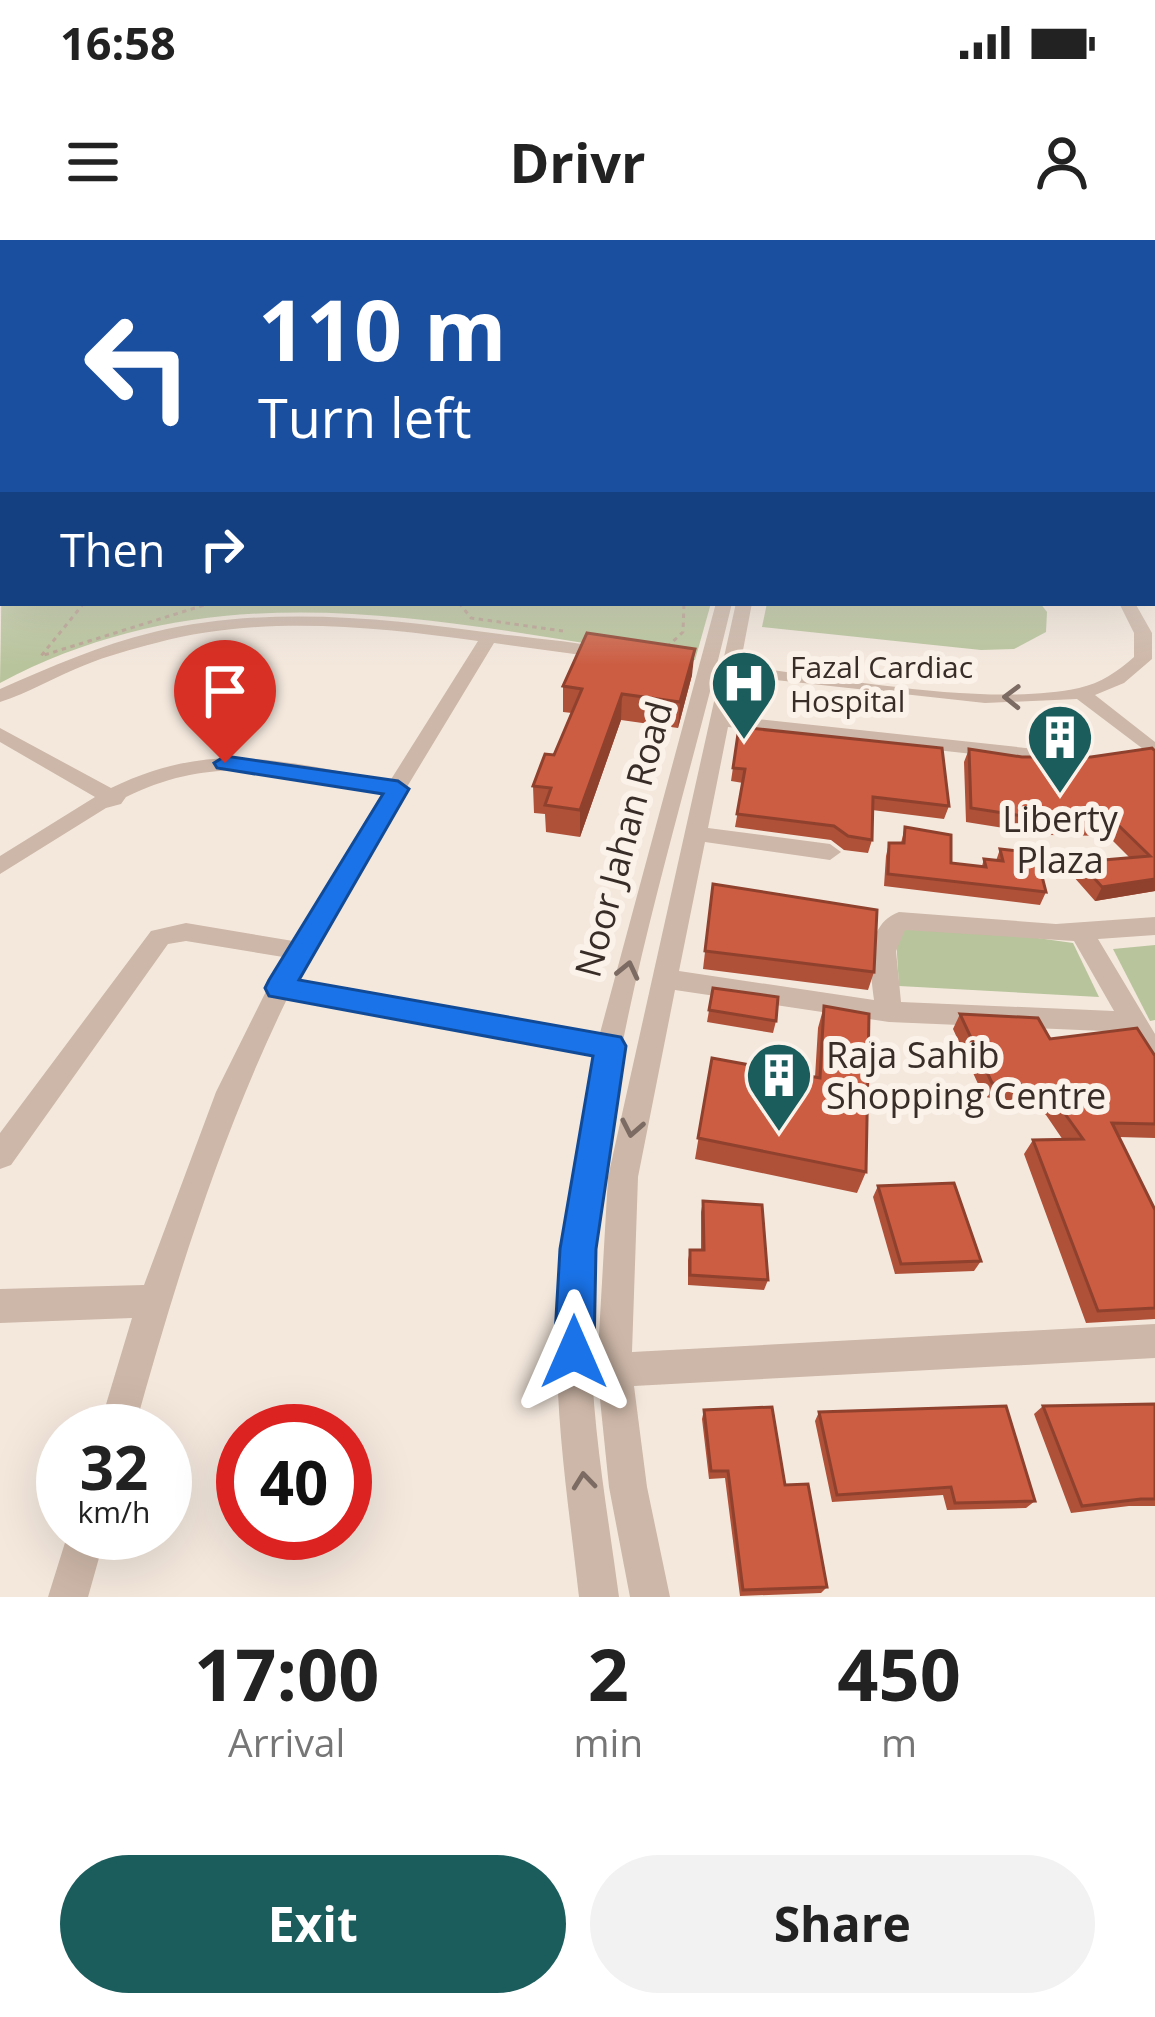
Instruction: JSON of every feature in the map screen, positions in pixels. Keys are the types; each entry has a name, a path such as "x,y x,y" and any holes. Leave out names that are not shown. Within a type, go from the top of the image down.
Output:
{"street":[{"name":"Noor Jahan Road","path":"599,1597 577,1415 574,1291 610,1046 649,880 723,606"},
{"name":"Noor Jahan Road","path":"650,1597 628,1487 614,1370 622,1177 718,720 708,667 742,606"},
{"path":"708,667 1010,699 1081,693 1113,684 1143,658 1143,633 1129,606"},
{"path":"0,695 112,645 229,621 325,619 643,658"},
{"path":"124,1404 153,1301 279,988 488,638"},
{"path":"1081,693 1154,750"},
{"path":"718,720 1079,760 1154,750"},
{"path":"0,734 114,799"},
{"path":"0,866 159,774 225,763 398,789"},
{"path":"695,833 830,852"},
{"path":"889,1012 883,950 889,930 899,921 1082,933 1155,926"},
{"path":"0,1156 160,937 186,932 300,951"},
{"path":"1082,933 1155,1058"},
{"path":"662,978 889,1012 1132,1022"},
{"path":"279,988 610,1046"},
{"path":"0,1306 153,1301"},
{"path":"614,1370 1155,1341"},
{"path":"68,1597 78,1560"}],"path":[{"path":"82,606 41,656 201,606"},
{"path":"461,606 471,618 566,632"},
{"path":"667,647 683,632 684,606"}],"green space":[{"path":"1,606 710,606 695,660 429,620 343,613 257,614 171,624 85,646 0,683"},
{"path":"766,606 1042,606 1047,612 1046,632 1014,649 981,650 762,627"},
{"path":"911,920 1073,943 1099,997 899,986 896,938"},
{"path":"1155,945 1155,1020 1150,1021 1113,949"}],"building":[{"path":"587,633 695,649 680,702 622,694 580,810 545,805 551,788 533,786 545,754 554,755 582,689 563,686"},
{"path":"739,727 942,748 949,806 873,797 872,840 848,836 834,826 737,814 745,769 733,768"},
{"name":"Liberty Plaza","path":"1152,748 1155,879 1102,887 1080,862 1150,856 1115,822 1055,821 971,808 969,749 1022,757 1091,757"},
{"path":"905,827 951,835 951,863 986,867 984,859 1003,861 1000,849 1036,853 1046,892 888,874 889,843 904,843"},
{"path":"713,884 877,910 874,972 705,951"},
{"path":"713,988 778,997 776,1021 709,1010"},
{"path":"824,1006 869,1014 866,1172 698,1138 712,1058 820,1078"},
{"path":"960,1014 1038,1018 1050,1039 1137,1028 1155,1056 1155,1124 1112,1123 1155,1210 1155,1308 1098,1311 1033,1140 1083,1139 1055,1100 1038,1089 992,1083"},
{"path":"954,1183 981,1261 901,1264 878,1186"},
{"path":"703,1201 762,1205 768,1280 690,1275 690,1250 704,1250"},
{"path":"1155,1404 1155,1499 1082,1506 1043,1406"},
{"path":"1006,1406 1035,1501 955,1503 951,1487 837,1495 819,1412"},
{"path":"772,1407 785,1485 808,1484 827,1587 743,1590 728,1471 711,1471 704,1410"}],"place":[{"name":"Fazal Cardiac Hospital","path":"744,742"},
{"name":"Liberty Plaza","path":"1060,796"},
{"name":"Raja Sahib Shopping Centre","path":"779,1134"}],"route":[{"path":"225,763 398,789 279,988 610,1046 578,1249 574,1352"}]}
